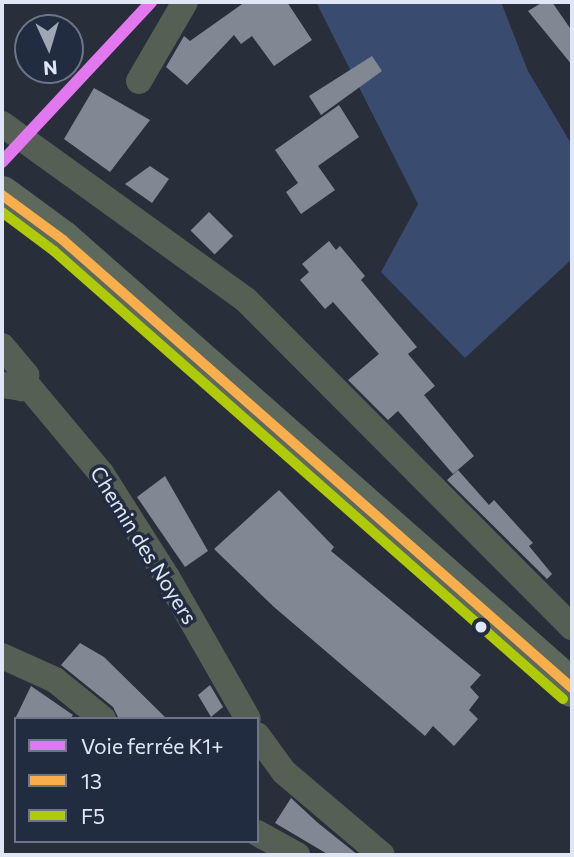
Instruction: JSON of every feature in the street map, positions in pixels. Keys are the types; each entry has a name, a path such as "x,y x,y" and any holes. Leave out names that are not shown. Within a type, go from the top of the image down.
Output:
{"main road":[{"path":"2,195 63,240 572,688"}],"street":[{"path":"139,81 185,2"},
{"path":"2,124 246,300 572,627"},
{"name":"Chemin des Noyers","path":"2,346 26,375 13,383 101,473 167,577 247,717"},
{"path":"2,656 55,680 101,717"},
{"path":"259,738 284,772 382,855"},
{"path":"259,834 298,855"}],"shaded area":[{"path":"316,2 501,2 528,71 572,145 572,259 465,358 381,272 418,204"}],"building":[{"path":"245,2 287,2 312,40 274,66 252,36 241,44 234,35 187,85 166,67 184,36 190,41"},
{"path":"543,2 552,2 572,31 572,65 528,11"},
{"path":"372,56 382,71 321,115 309,96"},
{"path":"94,88 150,120 110,172 64,139"},
{"path":"339,105 359,137 318,166 335,190 301,214 286,192 298,183 275,150"},
{"path":"150,166 169,179 152,203 125,184"},
{"path":"209,212 233,236 215,254 191,230"},
{"path":"329,241 336,250 340,246 365,276 361,280 417,347 408,354 435,386 424,395 474,456 453,474 398,411 388,420 348,380 379,354 333,302 325,309 300,280 309,272 302,264"},
{"path":"458,470 489,505 494,500 533,543 529,546 552,574 547,579 447,480"},
{"path":"165,476 208,551 185,567 137,497"},
{"path":"279,490 334,547 331,551 481,675 470,687 479,697 469,710 478,719 454,746 433,726 425,736 274,607 214,549"},
{"path":"80,643 104,657 165,717 118,717 113,707 61,665"},
{"path":"210,685 223,707 211,717 198,695"},
{"path":"31,686 73,715 72,717 16,717"},
{"path":"291,798 358,855 329,855 275,823"}],"rail line":[{"name":"K1+","path":"2,162 151,2"}],"transit line":[{"name":"13","path":"2,195 63,240 572,688"},
{"name":"F5","path":"2,212 54,251 563,699"}]}
